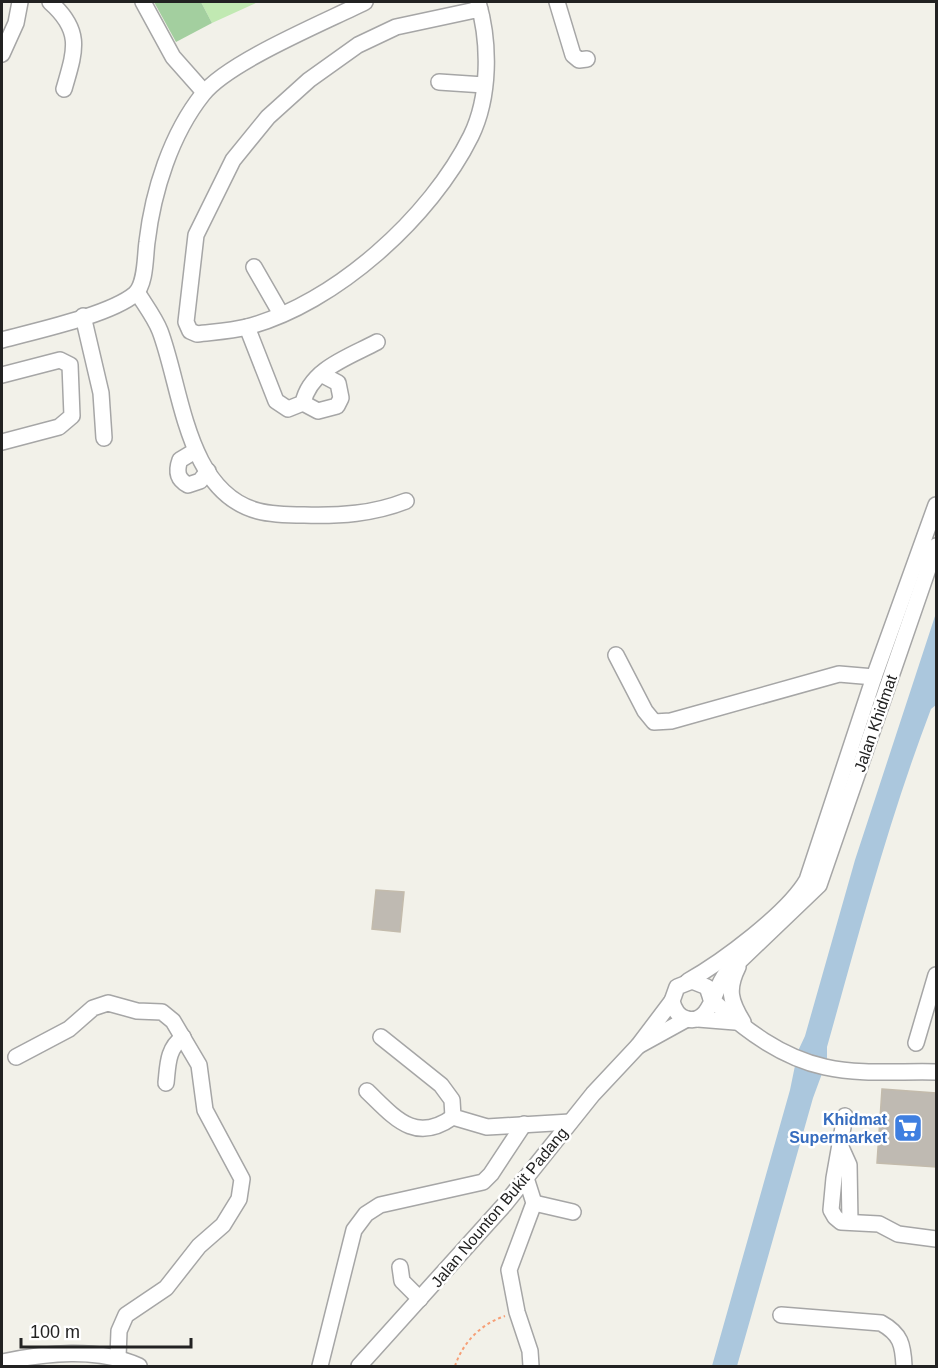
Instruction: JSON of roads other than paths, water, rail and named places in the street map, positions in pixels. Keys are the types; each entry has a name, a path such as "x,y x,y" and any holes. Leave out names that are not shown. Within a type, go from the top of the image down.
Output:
{"street":[{"path":"2,54 4,38 16,23 20,2"},
{"path":"50,2 72,28 76,44 64,89"},
{"path":"143,2 173,57 204,92"},
{"path":"2,340 113,306 137,292 141,282 148,230 170,152 204,92 251,60 365,2"},
{"path":"557,2 573,55 579,60 587,59"},
{"path":"479,5 486,54 484,85 471,135 433,195 408,223 339,282 281,314 247,327 197,334 190,331 186,322 196,235 219,185 246,141 309,80 358,45 396,27 479,5"},
{"path":"439,82 484,85"},
{"path":"255,267 281,314"},
{"path":"137,292 159,329 195,451 208,471 239,503 258,511 289,515 335,515 379,512 406,501"},
{"path":"83,316 101,393 104,438"},
{"path":"247,327 276,401 288,409 303,403 318,411 337,406 341,398 338,383 321,374"},
{"path":"303,403 306,389 321,374 377,342"},
{"path":"2,375 60,360 69,365 72,373 72,416 66,423 2,442"},
{"path":"195,451 180,460 178,477 188,485 195,484 208,471"},
{"path":"740,1025 693,1019 676,1012 672,1001 676,989 728,956 804,884 810,873 874,677 936,505"},
{"name":"Jalan Khidmat","path":"711,999 725,975 808,898 824,876 936,546"},
{"path":"616,655 645,711 654,722 671,721 839,674 874,677"},
{"path":"740,1025 730,990 745,957"},
{"path":"916,1043 936,975"},
{"path":"688,981 704,985 711,999 740,1025 772,1046 795,1057 825,1067 936,1072"},
{"path":"693,1019 709,1010 711,999"},
{"name":"Jalan Nounton Bukit Padang","path":"359,1366 526,1178 608,1076 638,1046 672,1001"},
{"path":"15,1056 69,1029 93,1008 108,1003 137,1011 162,1012 173,1021 199,1065 205,1110 242,1179 239,1199 230,1217 199,1246 166,1288 126,1315 119,1331 118,1357"},
{"name":"Jalan Nounton Bukit Padang","path":"638,1046 693,1019"},
{"path":"166,1083 168,1058 173,1044 183,1038"},
{"path":"381,1038 447,1092 452,1100 453,1117"},
{"path":"368,1091 399,1120 420,1129 437,1128 453,1117"},
{"path":"845,1116 831,1210 835,1217 841,1222 879,1224 898,1234 936,1239"},
{"path":"453,1117 487,1127 570,1122"},
{"path":"320,1366 354,1230 366,1214 380,1205 483,1182 491,1174 524,1124"},
{"path":"519,1366 530,1359 517,1312 509,1270 534,1203 526,1178"},
{"path":"534,1203 573,1212"},
{"path":"400,1267 402,1281 420,1299"},
{"path":"780,1315 881,1323 895,1331 903,1345 904,1366"},
{"path":"2,1362 54,1354 118,1357 139,1366"}],"water":[{"path":"936,613 936,705 931,709 916,750 875,876 827,1047 827,1060 813,1098 737,1366 712,1366 790,1090 798,1051 805,1036 855,860"}],"place":[{"name":"Khidmat Supermarket","path":"908,1128"}]}
